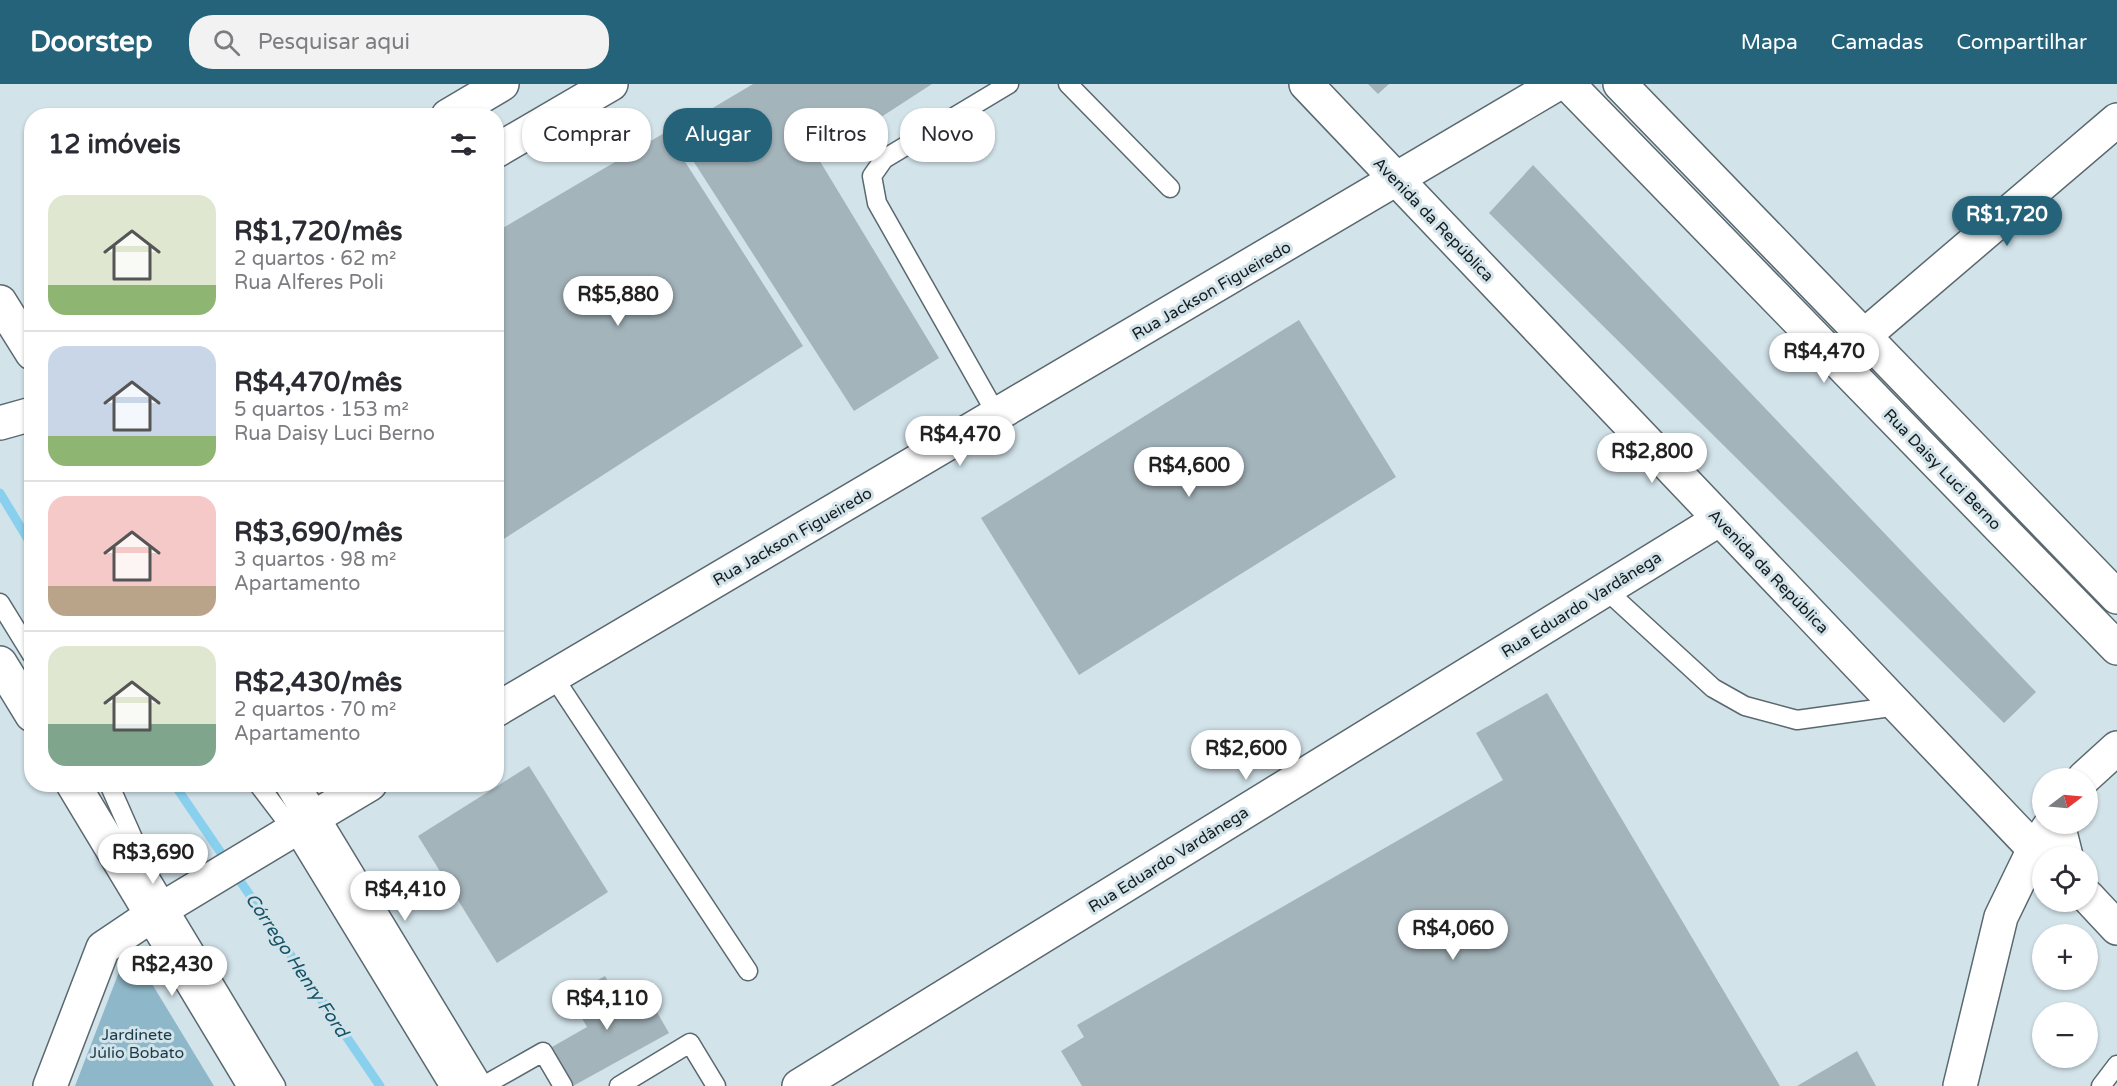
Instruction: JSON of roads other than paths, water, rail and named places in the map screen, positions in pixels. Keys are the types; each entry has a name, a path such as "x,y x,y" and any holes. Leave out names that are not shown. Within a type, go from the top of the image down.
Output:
{"street":[{"path":"462,108 502,84"},
{"path":"504,146 611,84"},
{"name":"Avenida da República","path":"1306,84 1898,706 2042,836"},
{"name":"Rua Jackson Figueiredo","path":"504,705 1398,180 1557,84"},
{"name":"Rua Daisy Luci Berno","path":"1568,84 2117,648"},
{"path":"1620,84 2117,597"},
{"path":"1864,336 2117,120"},
{"path":"0,302 24,340"},
{"path":"0,423 24,416"},
{"name":"Rua Eduardo Vardânega","path":"799,1086 1720,519"},
{"path":"0,663 24,702"},
{"path":"2095,768 2117,748"},
{"path":"79,792 167,906 255,1086"},
{"path":"293,792 297,828 475,1086"},
{"path":"50,1086 103,948 167,906 357,792"},
{"path":"1960,1086 2001,917 2042,836"},
{"path":"2098,908 2117,928"}],"lane":[{"path":"998,415 877,203 872,176 884,159 1009,84"},
{"path":"1068,84 1170,188"},
{"path":"1605,590 1713,688 1745,706 1797,720 1898,706"},
{"path":"0,603 24,642"},
{"path":"554,676 748,971"},
{"path":"113,792 151,879 276,1086"},
{"path":"265,792 297,828 449,1086"},
{"path":"619,1086 690,1043 716,1086"},
{"path":"483,1086 543,1052 563,1086"},
{"path":"2101,1086 2117,1065"}],"waterway":[{"name":"Córrego Henry Ford","path":"0,493 24,533"},
{"name":"Córrego Henry Ford","path":"179,792 380,1086"}],"park label":[{"name":"Jardinete Júlio Bobato","path":"137,1043"}]}
